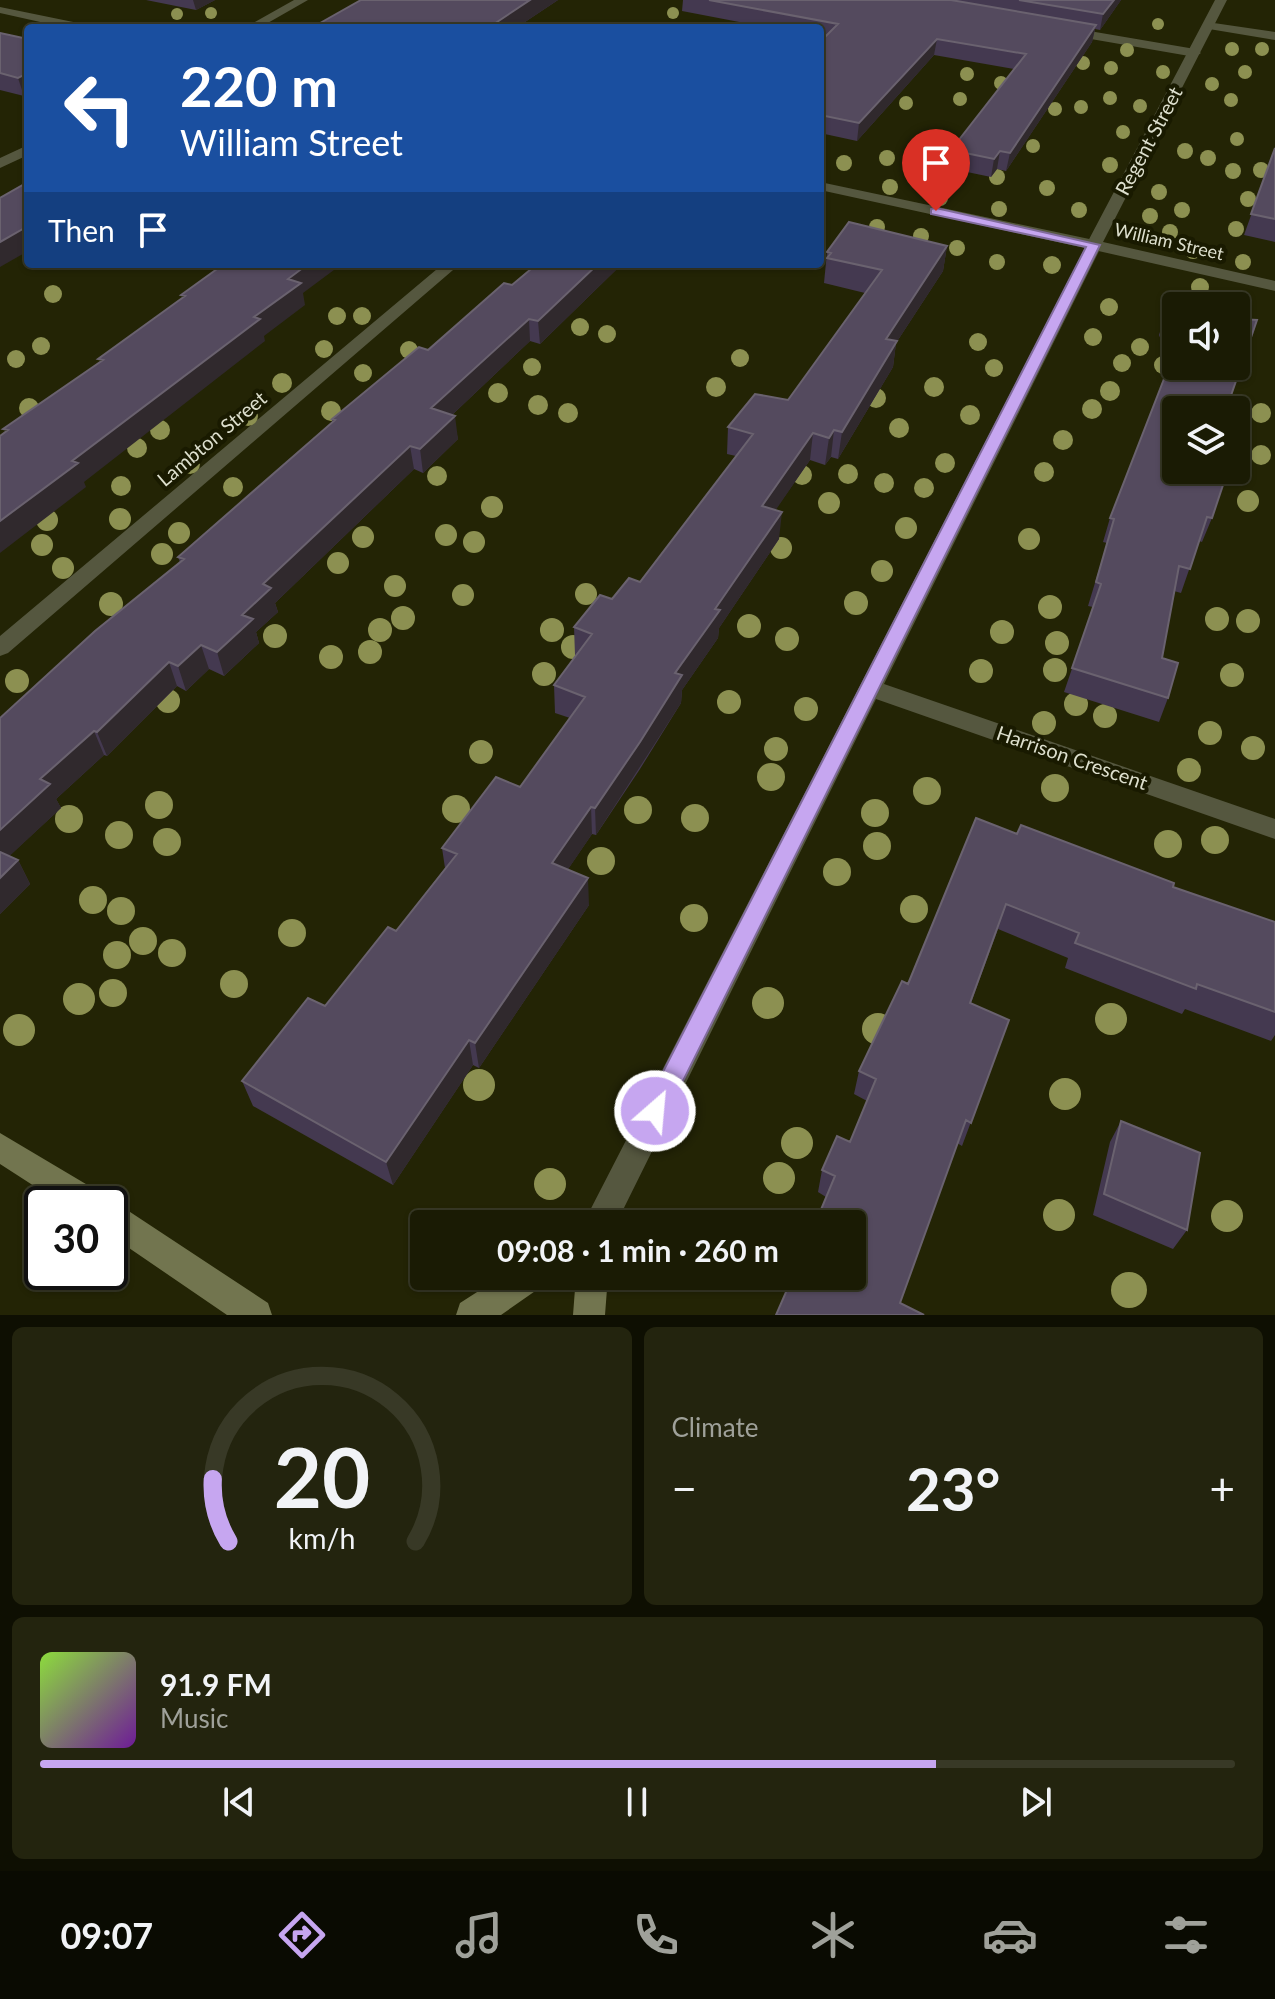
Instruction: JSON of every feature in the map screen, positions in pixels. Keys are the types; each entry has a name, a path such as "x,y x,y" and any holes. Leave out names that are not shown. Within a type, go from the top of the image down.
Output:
{"main road":[{"path":"0,1147 62,1186"},
{"path":"128,1229 256,1315"},
{"path":"472,1315 509,1290"},
{"path":"589,1315 591,1290"}],"street":[{"path":"257,24 302,0"},
{"name":"Regent Street","path":"606,1210 868,687 1221,0"},
{"path":"0,10 65,24"},
{"path":"1207,26 1275,36"},
{"path":"1052,29 1195,53"},
{"path":"0,164 24,151"},
{"name":"William Street","path":"824,187 1275,286"},
{"name":"Lambton Street","path":"0,648 447,268"},
{"name":"Harrison Crescent","path":"868,687 1275,829"}],"building":[{"path":"361,0 530,0 494,24 322,22"},
{"path":"709,0 951,0 1096,25 1010,153 1000,151 994,159 951,150 1026,54 937,39 859,123 824,116 824,38 838,24"},
{"path":"1019,0 1114,0 1103,14"},
{"path":"0,33 24,38 24,75 18,78 0,73"},
{"path":"1275,148 1275,219 1251,214"},
{"path":"24,184 24,228 0,242 0,198"},
{"path":"849,222 947,246 886,339 897,341 842,432 834,430 829,438 813,433 762,506 782,512 715,609 720,610 675,673 682,675 640,742 595,808 591,807 552,863 588,878 475,1043 469,1040 386,1162 242,1081 308,998 325,1006 388,927 396,931 457,854 442,848 496,777 520,787 585,697 554,685 592,634 574,627 600,595 612,599 629,578 640,582 753,434 728,427 755,394 788,400 882,270 827,258 831,253 827,252"},
{"path":"218,268 303,268 288,279 301,283 254,317 260,319 72,461 78,463 0,521 0,436 8,430 3,429 103,360 98,359 185,296 181,295"},
{"path":"532,268 594,268 538,321 529,319 431,408 455,416 420,449 410,446 263,584 271,588 242,615 253,619 217,652 201,645 178,666 169,662 97,732 94,731 40,779 50,784 0,830 0,718 95,631 184,559 178,557 335,420 332,419 419,347 428,350 504,283 512,285"},
{"path":"1250,320 1257,320 1250,340"},
{"path":"1164,380 1236,380 1231,396 1162,396 1162,484 1223,484 1212,518 1207,517 1190,569 1179,566 1162,658 1178,663 1168,698 1072,668 1101,584 1096,582 1114,519 1110,518"},
{"path":"976,818 1017,834 1021,825 1174,883 1173,887 1275,922 1275,1012 1197,984 1196,989 1075,943 1079,933 1006,904 970,1003 1009,1020 971,1123 966,1120 900,1303 924,1315 776,1315 787,1290 866,1290 866,1210 821,1210 835,1176 822,1170 837,1136 850,1142 876,1079 859,1071 902,981 908,984"},
{"path":"0,852 18,860 0,878"},
{"path":"1121,1121 1200,1153 1187,1230 1104,1194"}],"route":[{"path":"655,1111 1094,245 936,211"}]}
